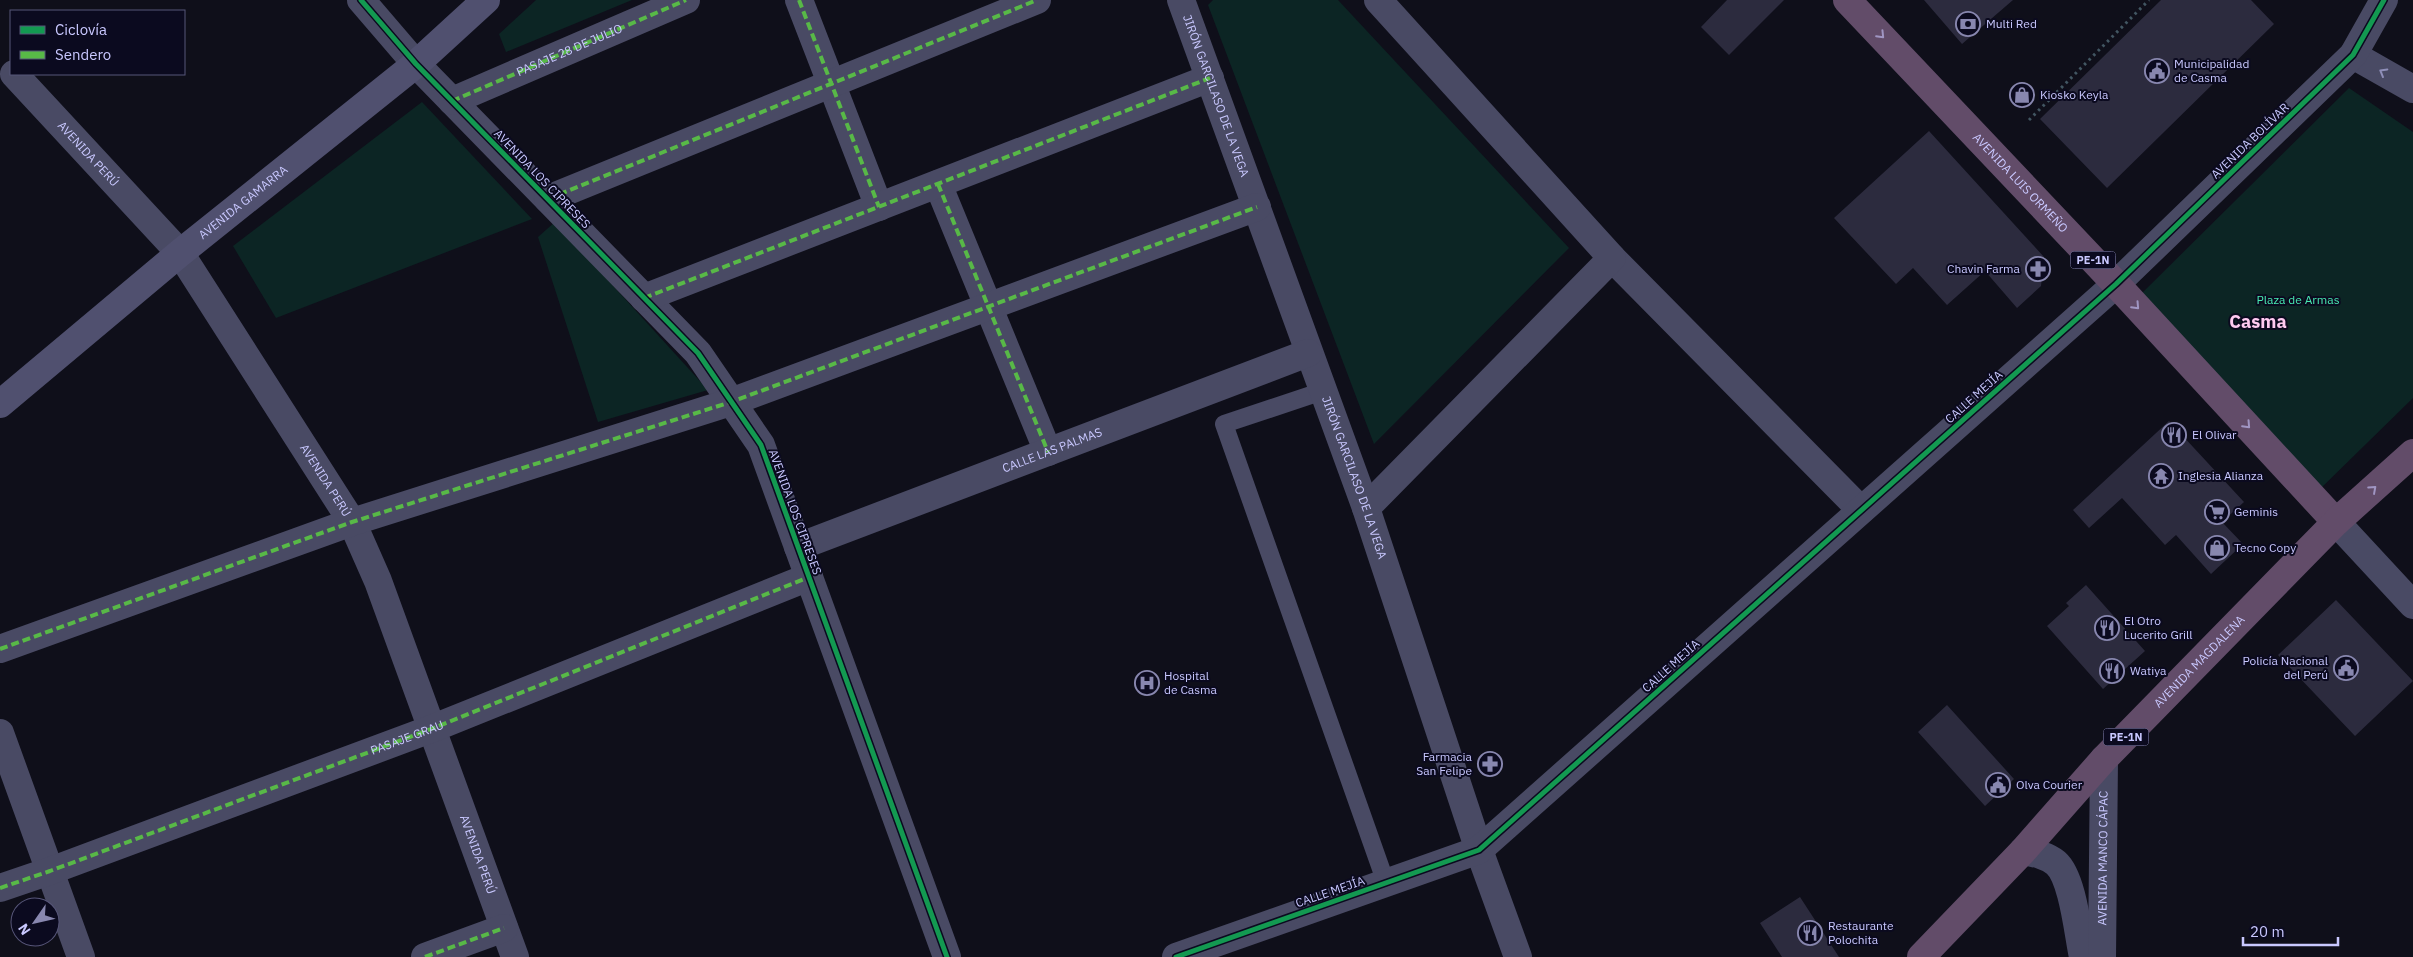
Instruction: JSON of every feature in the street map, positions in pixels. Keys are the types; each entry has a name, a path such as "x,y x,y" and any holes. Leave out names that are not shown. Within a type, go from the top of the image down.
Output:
{"highway":[{"name":"AVENIDA LUIS ORMEÑO","path":"1854,2 2336,522"},
{"name":"PE-1N","path":"2336,522 2413,452"},
{"name":"AVENIDA MAGDALENA","path":"1921,957 2023,851 2104,759 2336,522"}],"street":[{"name":"AVENIDA LOS CIPRESES","path":"361,0 416,64 698,353 761,445 947,957"},
{"name":"AVENIDA GAMARRA","path":"0,404 180,253 416,64 486,0"},
{"name":"PASAJE 28 DE JULIO","path":"452,100 686,0"},
{"path":"799,0 879,207"},
{"path":"548,199 1037,0"},
{"name":"JIRÓN GARCILASO DE LA VEGA","path":"1181,0 1366,508 1479,850 1518,957"},
{"path":"1378,0 1612,258 1861,510"},
{"name":"AVENIDA BOLÍVAR","path":"2116,284 2353,55 2384,0"},
{"path":"2353,55 2413,89"},
{"name":"AVENIDA PERÚ","path":"0,59 10,71"},
{"name":"AVENIDA PERÚ","path":"14,75 180,253 352,522 378,581 514,957"},
{"path":"644,298 1210,78"},
{"path":"938,184 990,306 1048,452"},
{"path":"0,649 352,522 731,402 1257,207"},
{"path":"1366,508 1612,258"},
{"name":"CALLE MEJÍA","path":"1176,957 1479,850 2116,284"},
{"name":"CALLE LAS PALMAS","path":"798,548 1308,353"},
{"path":"2336,522 2413,605"},
{"name":"PASAJE GRAU","path":"0,888 50,872 432,729 809,577"},
{"path":"0,733 80,957"},
{"name":"AVENIDA MANCO CÁPAC","path":"2102,957 2104,759"},
{"path":"2023,851 2042,854 2057,864 2067,884 2083,957"},
{"path":"425,957 504,928"}],"lane":[{"path":"1323,391 1224,424 1386,883"}],"path":[{"path":"2029,120 2149,0"}],"green space":[{"path":"536,0 632,0 506,52 499,34"},
{"path":"1213,0 1338,0 1569,248 1374,444 1208,5"},
{"name":"Plaza de Armas","path":"2349,88 2413,132 2413,398 2319,490 2136,299"},
{"path":"422,102 532,219 276,318 233,246"},
{"path":"555,222 708,390 598,422 538,237"}],"building":[{"path":"1727,0 1784,0 1729,55 1701,27"},
{"path":"1924,0 2013,0 1962,44"},
{"name":"Municipalidad de Casma","path":"2161,0 2251,0 2274,24 2107,188 2040,119"},
{"path":"1929,131 2044,257 2041,286 2017,308 1985,271 1947,305 1913,268 1896,284 1834,218"},
{"path":"2169,421 2244,502 2222,522 2243,544 2211,574 2176,535 2165,545 2122,498 2089,528 2073,510"},
{"path":"2086,585 2145,651 2103,689 2047,626 2069,606 2066,603"},
{"name":"Policía Nacional del Perú","path":"2336,600 2413,681 2355,736 2278,655"},
{"path":"1947,705 2014,779 1985,806 1918,732"},
{"path":"1800,897 1839,957 1782,957 1760,923"}],"marked path":[{"path":"452,101 686,0"},
{"path":"799,0 879,207"},
{"path":"548,199 1037,0"},
{"path":"644,298 1210,78"},
{"path":"938,184 1048,452"},
{"path":"0,649 352,522 731,402 1257,207"},
{"path":"0,888 431,729 809,577"},
{"path":"425,957 504,928"}],"cycle path":[{"path":"361,0 416,64 698,353 761,445 947,957"},
{"path":"1176,957 1479,850 2116,284 2353,55 2384,0"}],"place":[{"name":"Multi Red","path":"1968,24"},
{"name":"Municipalidad de Casma","path":"2157,71"},
{"name":"Kiosko Keyla","path":"2022,95"},
{"name":"Chavin Farma","path":"2038,269"},
{"name":"El Olivar","path":"2174,435"},
{"name":"Inglesia Alianza","path":"2161,476"},
{"name":"Geminis","path":"2217,512"},
{"name":"Tecno Copy","path":"2217,548"},
{"name":"El Otro Lucerito Grill","path":"2107,628"},
{"name":"Policía Nacional del Perú","path":"2346,668"},
{"name":"Watiya","path":"2112,671"},
{"name":"Hospital de Casma","path":"1147,683"},
{"name":"Farmacia San Felipe","path":"1490,764"},
{"name":"Olva Courier","path":"1998,785"},
{"name":"Restaurante Polochita","path":"1810,933"}],"district":[{"name":"Casma","path":"2258,322"}]}
